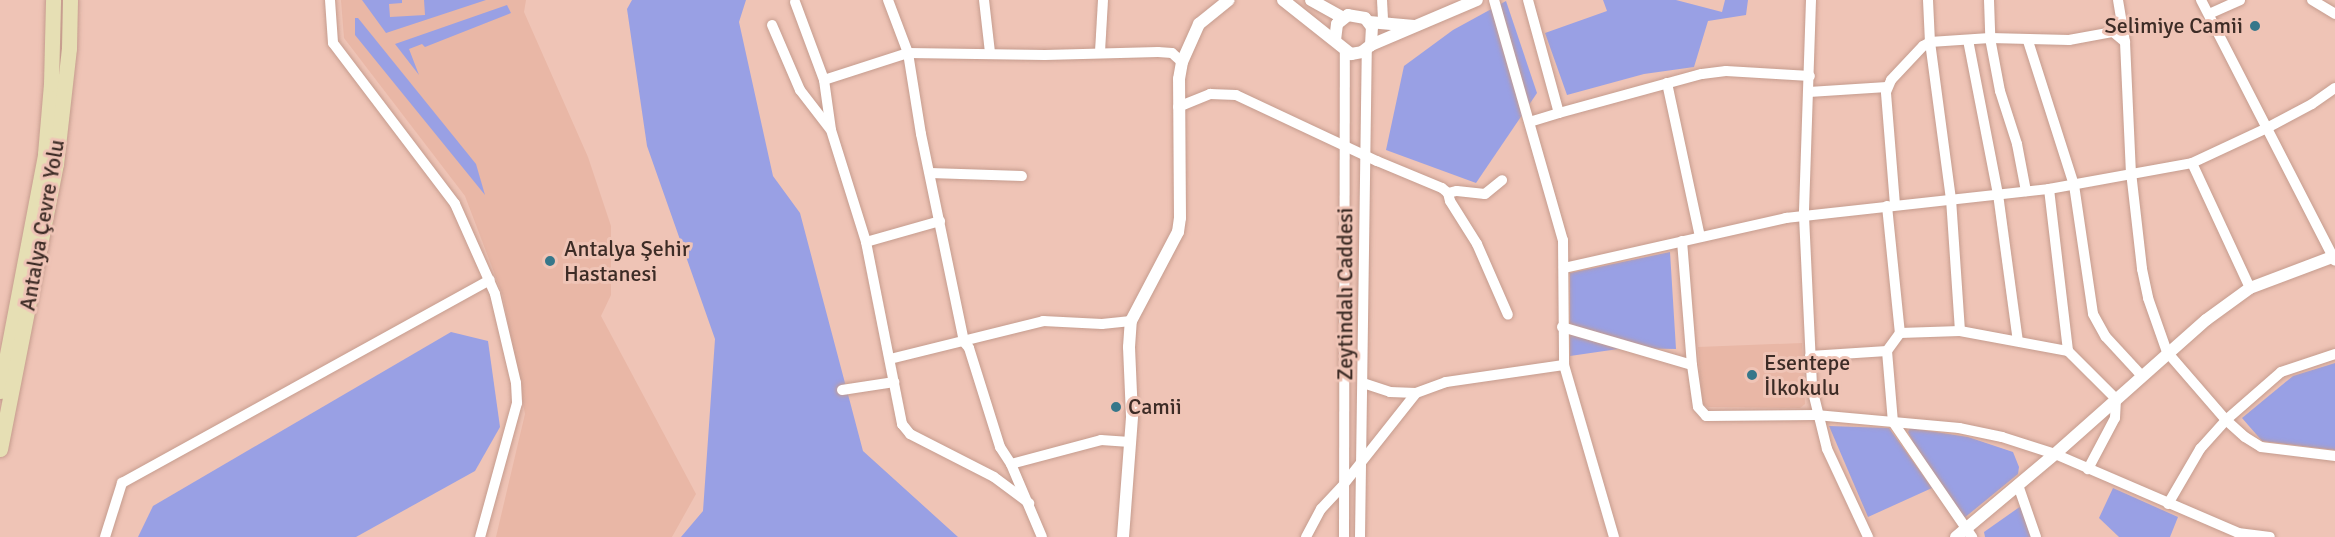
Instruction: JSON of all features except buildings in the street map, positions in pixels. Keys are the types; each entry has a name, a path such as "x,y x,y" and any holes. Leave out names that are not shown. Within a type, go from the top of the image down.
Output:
{"main road":[{"name":"Antalya Çevre Yolu","path":"0,391 45,154 51,84 53,0"},
{"name":"Antalya Çevre Yolu","path":"0,448 56,164 69,48 70,0"}],"street":[{"path":"330,0 333,43 454,204 490,280 516,383 517,404 480,537"},
{"path":"888,0 908,54 964,342 969,348 1000,447 1011,464 1042,537"},
{"path":"984,0 990,53"},
{"path":"1100,52 1103,0"},
{"path":"1123,537 1130,442 1131,321 1178,232 1182,201 1178,107 1182,62 1198,24 1229,0"},
{"path":"1283,0 1335,40 1345,52 1356,54 1477,0"},
{"path":"1311,0 1343,18"},
{"path":"1382,0 1383,22"},
{"path":"1494,0 1563,240 1564,365 1614,537"},
{"path":"1528,0 1559,113"},
{"path":"1811,0 1804,216 1810,356 1816,415 1827,449 1868,537"},
{"path":"1928,0 1930,42 1951,199 1960,331"},
{"path":"1989,0 1990,38 2000,92 2018,144 2026,191"},
{"path":"2118,0 2125,42 2131,172 2142,269 2148,298 2168,352 2226,420 2261,447 2335,456"},
{"path":"1956,537 1970,532 2018,485 2206,320 2250,288 2334,258 2200,0"},
{"path":"2209,14 2240,0"},
{"path":"2312,0 2335,14"},
{"path":"795,2 824,80 831,130 866,242 902,424 910,434 994,477 1029,503"},
{"path":"1335,40 1335,32 1343,18 1354,14 1369,22 1415,26"},
{"path":"1360,537 1369,47 1374,32 1369,22"},
{"path":"772,25 800,90 831,130"},
{"path":"1970,532 1893,422 1887,351 1900,333 1891,205 1887,87 1893,76 1930,42 1990,38 2028,41 2070,40 2113,32 2125,42"},
{"path":"1968,40 1998,194 2018,341"},
{"path":"2028,41 2074,185 2093,314 2106,337 2142,376"},
{"name":"Zeytindalı Caddesi","path":"1344,537 1347,147 1345,52"},
{"path":"824,80 908,54 1172,53 1182,62"},
{"path":"1530,122 1667,83 1726,71 1810,76"},
{"path":"1667,83 1700,237"},
{"path":"1809,92 1887,87"},
{"path":"1564,268 1804,216 2049,189 2131,172 2192,163 2265,129 2312,104 2335,88"},
{"path":"1178,107 1210,94 1236,95 1448,193 1457,191 1485,194 1502,180"},
{"path":"2192,163 2250,288"},
{"path":"930,173 1022,176"},
{"path":"2049,189 2068,351"},
{"path":"1448,193 1450,201 1477,244 1508,315"},
{"path":"866,242 940,221"},
{"path":"1682,241 1692,365 1698,407 1706,416 1816,415 1959,428 2002,437 2055,454 2237,535 2270,537"},
{"path":"105,537 122,483 490,280"},
{"path":"890,359 1043,321 1102,324 1131,321"},
{"path":"1562,327 1692,365"},
{"path":"1900,333 1960,331 2068,351 2116,399 2115,418 2088,469"},
{"path":"1810,356 1887,351"},
{"path":"2168,504 2200,449 2226,420 2282,372 2335,354"},
{"path":"1363,383 1390,392 1416,393 1446,382 1564,365"},
{"path":"842,390 894,382"},
{"path":"1306,537 1321,509 1344,484 1416,393"},
{"path":"1011,464 1101,440 1130,442"},
{"path":"2018,485 2036,537"}],"shaded area":[{"name":"Antalya Şehir Hastanesi","path":"341,0 526,0 524,12 588,157 611,226 611,295 601,316 696,494 672,537 496,537 525,414 503,296 465,196 344,38"},
{"path":"362,0 402,0 402,3 389,4 390,17 425,15 424,0 486,0 386,33"},
{"path":"632,0 746,0 739,22 773,176 800,213 863,451 958,537 681,537 703,511 715,339 647,146 627,9"},
{"path":"1603,0 1676,0 1722,12 1725,0 1748,0 1746,15 1708,21 1694,67 1644,74 1567,95 1545,33 1607,11"},
{"path":"1506,1 1537,93 1476,183 1386,150 1404,66 1453,30"},
{"path":"507,5 511,13 425,47 422,44 409,49 419,75 395,44"},
{"path":"355,18 358,18 476,164 485,195 355,35"},
{"path":"1670,252 1676,349 1625,348 1570,356 1570,273"},
{"path":"451,332 488,341 500,427 475,471 356,537 138,537 153,506"},
{"name":"Esentepe İlkokulu","path":"1802,343 1805,404 1800,408 1708,407 1702,403 1698,347"},
{"path":"2335,363 2335,450 2262,441 2242,418 2293,376"},
{"path":"1829,426 1889,428 1932,488 1868,517"},
{"path":"1910,428 1968,437 2013,452 2019,467 2018,474 1963,519 1913,442 1908,432"},
{"path":"2113,488 2178,517 2170,537 2119,537 2099,518"},
{"path":"2021,506 2031,537 1985,537 1984,532"}],"place":[{"name":"Selimiye Camii","path":"2255,26"},
{"name":"Antalya Şehir Hastanesi","path":"550,261"},
{"name":"Esentepe İlkokulu","path":"1752,375"},
{"name":"Camii","path":"1116,407"}]}
